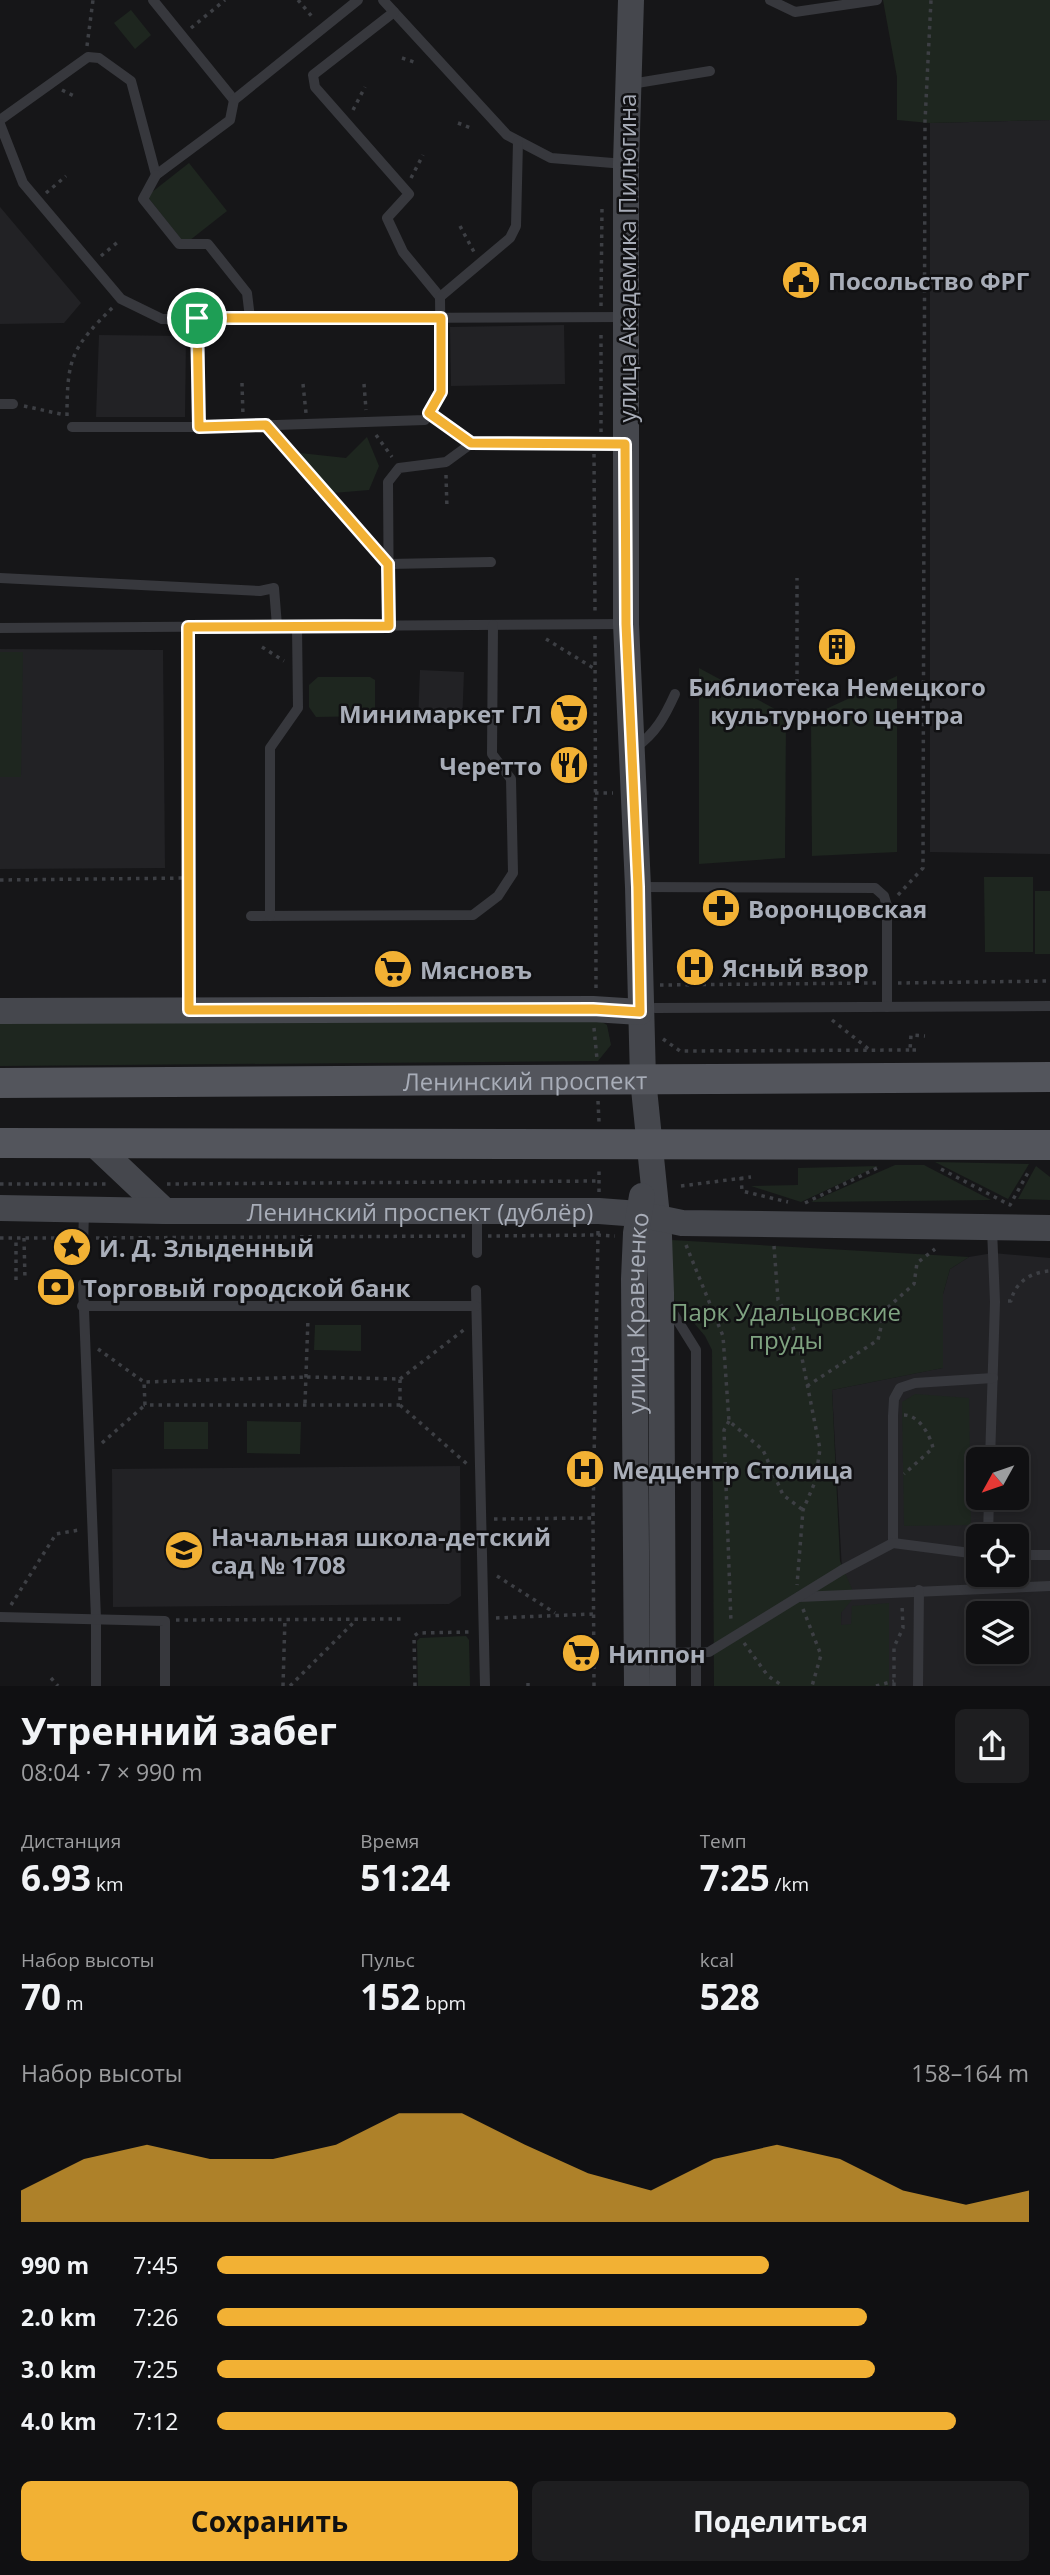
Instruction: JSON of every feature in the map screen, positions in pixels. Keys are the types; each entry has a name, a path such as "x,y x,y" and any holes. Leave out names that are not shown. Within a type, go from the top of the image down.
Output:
{"main road":[{"name":"Ленинский проспект","path":"0,1083 1050,1077"},
{"path":"0,1143 650,1146 1043,1152"}],"street":[{"name":"улица Академика Пилюгина","path":"632,0 626,85 626,164 613,317 613,444 626,624 638,887 647,1010 643,1079 650,1146"},
{"path":"0,1011 647,1010"},
{"path":"92,1142 133,1184 165,1211"},
{"name":"улица Кравченко","path":"636,1686 634,1279 648,1216 650,1146"},
{"name":"Ленинский проспект (дублёр)","path":"0,1208 165,1211 477,1210 648,1216 682,1223 993,1241 1050,1228"},
{"name":"улица Кравченко","path":"648,1216 661,1293 663,1686"}],"lane":[{"path":"153,0 234,100"},
{"path":"250,318 247,293 208,244 179,244 143,199 156,175 230,120 234,100 358,0"},
{"path":"383,0 507,135 551,158 626,164"},
{"path":"769,0 795,12 877,0"},
{"path":"72,427 199,427 425,420 441,392 440,297 403,252 387,218 409,194 315,87 313,75 394,12"},
{"path":"156,175 131,81 99,58 85,59 0,122 23,183 121,299 162,319 613,317"},
{"path":"626,85 710,71"},
{"path":"440,297 510,238 516,226 518,141"},
{"path":"0,404 13,404"},
{"path":"389,626 388,482 399,468 446,462 471,443 613,444"},
{"path":"388,564 491,562"},
{"path":"0,578 260,591 274,588 277,626"},
{"path":"0,628 626,624"},
{"path":"251,916 473,915 498,896 513,873 511,779 492,754 493,625"},
{"path":"270,916 270,748 298,708 297,626"},
{"path":"632,750 656,730 676,694"},
{"path":"638,887 875,888 884,896 887,906 887,1007"},
{"path":"647,1010 1050,1006"},
{"path":"83,1247 84,1208"},
{"path":"477,1210 477,1253"},
{"path":"990,1447 995,1302 993,1241"},
{"path":"83,1284 96,1619 96,1686"},
{"path":"476,1290 485,1686"},
{"path":"661,1293 696,1350 696,1686"},
{"path":"82,1306 476,1306"},
{"path":"893,1543 893,1416 894,1399 900,1388 915,1383 993,1378"},
{"path":"663,1653 709,1652 735,1634 893,1543 966,1552"},
{"path":"1029,1555 1050,1555"},
{"path":"799,1597 1050,1586"},
{"path":"918,1686 919,1590"},
{"path":"1,1617 164,1621 165,1686"}],"path":[{"path":"85,59 93,0"},
{"path":"182,36 225,0"},
{"path":"298,0 314,19"},
{"path":"887,906 923,868 925,121 931,0"},
{"path":"402,58 414,62"},
{"path":"343,106 351,115 365,87"},
{"path":"458,123 471,128"},
{"path":"401,172 409,182 423,155"},
{"path":"37,200 66,176"},
{"path":"596,989 594,452 613,444 613,317 603,201"},
{"path":"460,226 480,263"},
{"path":"91,264 118,242"},
{"path":"72,427 67,416 67,373 79,341 121,299"},
{"path":"197,318 199,427"},
{"path":"242,383 244,426"},
{"path":"303,384 307,424"},
{"path":"364,384 367,422 399,468"},
{"path":"13,404 67,416"},
{"path":"429,413 471,443"},
{"path":"266,425 388,564"},
{"path":"446,462 447,509"},
{"path":"797,579 797,691"},
{"path":"524,625 595,669"},
{"path":"188,627 189,1010"},
{"path":"262,647 298,670"},
{"path":"0,880 189,878"},
{"path":"655,988 663,983 1050,981"},
{"path":"816,1007 870,1050"},
{"path":"647,1010 670,1046 680,1051 916,1050"},
{"path":"910,1050 911,1035 925,1036"},
{"path":"932,1164 1010,1205 1043,1152"},
{"path":"801,1205 886,1164"},
{"path":"741,1177 742,1191 789,1202"},
{"path":"681,1186 751,1177"},
{"path":"0,1184 599,1181"},
{"path":"594,1686 593,1518 598,1235"},
{"path":"682,1237 723,1336 729,1420 723,1430 735,1634 768,1676 783,1686"},
{"path":"16,1238 16,1280"},
{"path":"24,1238 25,1280"},
{"path":"775,1240 778,1300 791,1321 800,1348 820,1449 815,1482 803,1510 797,1555 799,1597 821,1655 811,1686"},
{"path":"806,1386 878,1340 885,1310 914,1284 916,1263 939,1245"},
{"path":"995,1302 1011,1301 1013,1289 1025,1278 1050,1271"},
{"path":"305,1403 308,1306"},
{"path":"84,1339 144,1382 307,1377 400,1379 477,1320"},
{"path":"400,1379 400,1405"},
{"path":"144,1382 145,1405"},
{"path":"88,1454 145,1405 400,1405 480,1476"},
{"path":"893,1416 910,1415 919,1421 931,1439 933,1448 910,1472 893,1480"},
{"path":"729,1420 763,1450 783,1495 803,1510"},
{"path":"482,1519 593,1518"},
{"path":"1,1617 56,1534 92,1528"},
{"path":"482,1567 557,1615"},
{"path":"876,1686 894,1683 894,1647 903,1628 902,1592"},
{"path":"484,1619 594,1614"},
{"path":"283,1686 285,1618"},
{"path":"290,1686 357,1619"},
{"path":"164,1621 405,1619"},
{"path":"415,1686 414,1636 418,1633 469,1632"},
{"path":"51,1678 58,1686"}],"shaded area":[{"path":"1050,120 1050,854 930,852 930,123"},
{"path":"0,207 81,303 64,323 0,324"},
{"path":"564,325 565,384 451,386 450,327"},
{"path":"99,335 186,336 185,417 96,417"},
{"path":"0,649 163,650 165,868 0,869"},
{"path":"420,670 464,672 462,725 418,722"},
{"path":"993,1253 1050,1258 1050,1686 840,1686 842,1570 832,1390 942,1368 943,1294 950,1269 969,1257"},
{"path":"460,1466 461,1596 449,1604 113,1607 112,1469"}],"green space":[{"path":"883,0 1050,0 1050,120 930,123 897,120 897,77"},
{"path":"131,10 151,35 135,49 114,23"},
{"path":"189,163 227,211 185,244 147,196"},
{"path":"367,437 379,466 369,490 333,493 300,453 346,458"},
{"path":"0,652 23,652 21,777 0,777"},
{"path":"699,668 786,715 785,858 699,864"},
{"path":"897,676 897,852 812,856 811,716"},
{"path":"318,677 370,677 375,680 375,712 371,716 316,717 309,707 309,685"},
{"path":"984,877 1033,877 1033,952 985,952"},
{"path":"1035,891 1050,891 1050,954 1035,954"},
{"path":"597,1019 607,1025 611,1045 598,1061 0,1066 0,1020"},
{"path":"935,1162 1029,1164 1008,1199"},
{"path":"895,1165 924,1165 991,1200 811,1202"},
{"path":"878,1166 801,1202 751,1186 798,1185 798,1168"},
{"path":"1036,1166 1050,1177 1050,1200 1018,1199"},
{"name":"Парк Удальцовские пруды","path":"671,1240 969,1257 950,1269 943,1294 943,1368 832,1390 840,1561 855,1596 841,1613 841,1625 851,1624 852,1606 889,1603 889,1686 714,1686 712,1350 705,1336 670,1295"},
{"path":"315,1325 361,1325 361,1351 314,1350"},
{"path":"915,1394 969,1398 966,1510 971,1510 971,1524 904,1526 902,1402"},
{"path":"247,1421 301,1422 300,1454 247,1453"},
{"path":"164,1422 208,1422 208,1449 164,1449"},
{"path":"466,1636 469,1640 470,1686 418,1686 417,1641 420,1638"}],"place":[{"name":"Посольство ФРГ","path":"801,280"},
{"name":"Библиотека Немецкого культурного центра","path":"837,647"},
{"name":"Минимаркет ГЛ","path":"569,713"},
{"name":"Черетто","path":"569,765"},
{"name":"Воронцовская","path":"721,908"},
{"name":"Ясный взор","path":"695,967"},
{"name":"Мясновъ","path":"393,969"},
{"name":"И. Д. Злыденный","path":"72,1247"},
{"name":"Торговый городской банк","path":"56,1287"},
{"name":"Медцентр Столица","path":"585,1469"},
{"name":"Начальная школа-детский сад № 1708","path":"184,1550"},
{"name":"Ниппон","path":"581,1653"}],"route":[{"path":"197,318 441,318 441,392 429,413 471,443 625,444 626,624 638,887 640,1012 593,1009 189,1010 188,627 389,626 388,564 266,425 199,427 197,318"}]}
